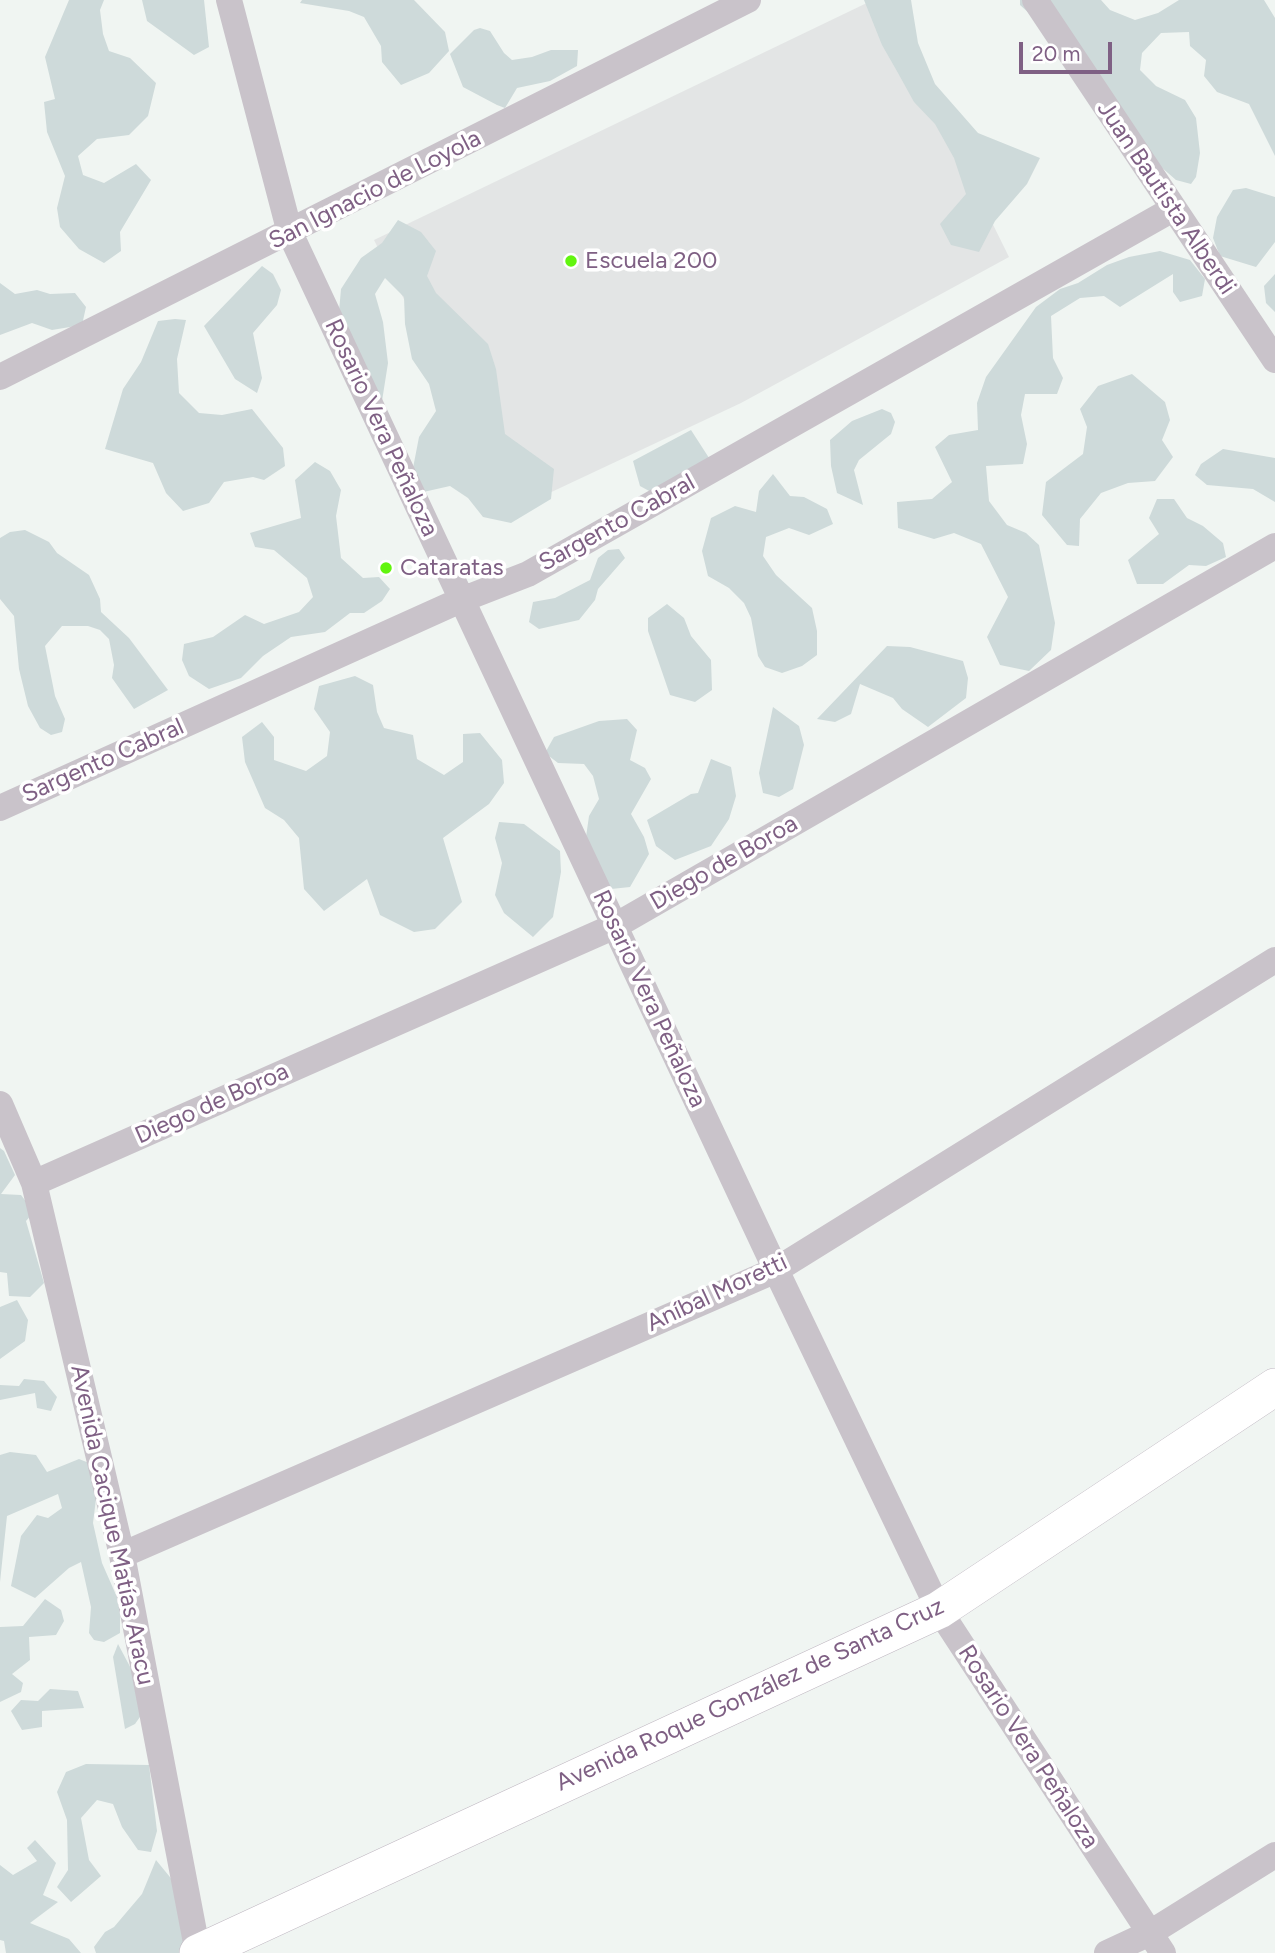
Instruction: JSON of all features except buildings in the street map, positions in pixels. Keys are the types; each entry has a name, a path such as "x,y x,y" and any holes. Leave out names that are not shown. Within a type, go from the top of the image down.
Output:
{"main road":[{"name":"Avenida Roque González de Santa Cruz","path":"198,1953 939,1610 1275,1387"}],"street":[{"name":"Rosario Vera Peñaloza","path":"229,0 290,233 776,1270 939,1610 1156,1943"},
{"name":"San Ignacio de Loyola","path":"0,377 748,0"},
{"name":"Juan Bautista Alberdi","path":"1035,0 1275,360"},
{"name":"Sargento Cabral","path":"0,808 461,600 528,574 1173,209"},
{"name":"Diego de Boroa","path":"34,1183 615,926 1275,546"},
{"name":"Aníbal Moretti","path":"122,1555 776,1270 1275,960"},
{"name":"Avenida Cacique Matías Aracu","path":"0,1104 34,1183 122,1555 198,1953"},
{"path":"1107,1953 1156,1943 1275,1855"}],"shaded area":[{"path":"69,0 104,0 100,10 103,34 109,51 130,58 156,83 148,116 129,135 97,139 78,156 83,175 104,183 136,164 151,180 120,232 121,251 104,263 79,249 60,227 57,208 65,176 47,132 44,102 55,99 45,57"},
{"path":"142,0 204,0 209,47 194,55 147,21"},
{"path":"302,0 414,0 445,32 449,51 429,73 401,85 382,62 381,46 364,17 349,11 300,3"},
{"path":"864,0 911,0 918,43 935,84 978,133 1040,158 1027,184 995,221 979,252 951,245 940,224 966,194 954,158 935,124 914,102 882,45"},
{"path":"873,0 882,0 1009,257 741,403 511,511 374,240"},
{"path":"1020,0 1101,0 1110,10 1135,20 1158,13 1179,0 1264,0 1275,18 1275,156 1249,104 1217,92 1204,76 1206,60 1190,46 1189,32 1161,33 1142,53 1140,70 1156,86 1185,100 1196,118 1200,153 1196,177 1191,184 1176,180 1145,153 1040,23 1020,5"},
{"path":"480,28 490,31 504,53 512,60 551,50 578,50 577,66 550,81 517,88 505,108 497,105 463,87 450,54 474,30"},
{"path":"1246,188 1275,197 1275,242 1256,267 1220,256 1213,238 1217,217 1233,190"},
{"path":"398,220 421,232 436,251 427,276 436,293 488,344 496,369 505,434 554,469 551,499 511,523 483,517 468,498 450,486 419,493 413,468 419,437 436,411 429,384 412,359 405,324 404,297 385,278 375,294 383,322 388,363 382,401 338,323 341,289 361,258 382,243"},
{"path":"1160,251 1190,260 1205,279 1202,296 1180,302 1173,292 1173,274 1120,307 1104,296 1080,298 1051,316 1053,358 1063,378 1057,394 1025,394 1021,415 1027,444 1023,464 986,466 989,501 1007,525 1026,533 1039,545 1055,623 1051,650 1029,671 1000,665 987,637 1008,597 981,544 954,533 934,539 898,528 897,502 932,499 952,482 935,447 949,435 978,430 977,403 986,377 1036,307 1060,289 1078,283 1107,265 1129,257"},
{"path":"262,266 273,274 281,290 277,305 253,333 262,378 257,393 235,379 204,326"},
{"path":"1275,274 1275,312 1266,303 1264,286"},
{"path":"0,283 15,294 37,290 50,294 75,293 86,307 82,325 52,330 32,323 0,335"},
{"path":"186,320 177,359 179,393 199,413 222,415 252,409 283,448 285,466 264,480 253,477 224,482 209,503 183,511 166,493 153,463 105,449 123,389 141,362 158,321"},
{"path":"1132,374 1165,402 1170,420 1162,440 1173,457 1155,481 1128,483 1101,493 1080,519 1079,546 1067,545 1042,515 1046,482 1083,454 1087,427 1080,409 1098,386"},
{"path":"882,409 891,413 895,422 891,434 859,460 854,470 863,505 837,493 831,466 830,440 852,421"},
{"path":"691,430 711,461 662,498 640,486 633,461"},
{"path":"1223,449 1275,458 1275,502 1253,489 1207,485 1195,475 1201,464"},
{"path":"315,462 330,471 341,490 336,516 341,558 363,578 379,577 390,589 382,601 364,613 350,613 325,632 291,637 263,656 241,678 209,689 189,676 182,660 184,644 213,637 245,615 264,624 299,612 313,597 307,578 274,550 255,547 250,533 301,518 295,480"},
{"path":"773,474 790,496 804,497 827,509 833,524 809,535 789,528 766,537 763,556 776,575 812,608 817,631 817,655 802,666 782,673 765,667 758,656 751,618 744,603 729,588 708,576 702,551 711,518 735,506 756,512 759,491"},
{"path":"1157,499 1174,499 1187,518 1203,526 1223,543 1226,557 1206,566 1189,565 1163,584 1137,584 1128,560 1159,534 1149,518"},
{"path":"25,530 49,542 57,553 89,575 100,599 101,612 129,638 168,690 134,709 112,678 114,665 109,639 100,630 88,626 62,626 45,646 55,696 65,719 62,732 51,735 40,728 28,706 19,669 14,616 0,599 0,538 10,532"},
{"path":"619,549 625,558 598,589 595,600 579,620 539,629 529,622 533,602 555,598 590,580 598,558 608,550"},
{"path":"667,604 684,618 691,636 711,660 712,690 695,702 670,695 648,631 648,618"},
{"path":"887,646 910,647 963,661 968,678 966,698 928,727 902,709 893,698 860,684 851,714 835,722 817,719"},
{"path":"355,676 373,685 377,712 384,728 413,735 417,759 444,775 463,762 463,734 480,733 502,760 504,783 489,804 443,838 462,902 435,929 414,932 380,915 367,879 324,911 304,889 299,838 284,820 265,808 245,762 242,737 262,722 274,737 274,760 306,771 327,756 330,732 314,709 319,686"},
{"path":"773,707 799,726 804,745 793,789 779,797 763,793 759,773"},
{"path":"627,719 637,730 630,760 645,768 651,779 631,814 644,837 649,854 630,887 611,889 586,837 589,816 599,799 593,776 584,764 558,763 545,753 554,737 599,721"},
{"path":"711,759 731,767 736,796 729,819 711,846 675,860 656,846 647,820 691,794 698,793"},
{"path":"499,822 524,824 560,851 561,872 553,917 533,937 504,913 495,895 502,863 495,838"},
{"path":"0,1148 15,1175 1,1194 21,1195 34,1212 26,1221 44,1283 30,1297 9,1296 7,1273 0,1272"},
{"path":"17,1300 28,1320 25,1341 0,1359 0,1307"},
{"path":"24,1379 44,1381 57,1397 51,1411 37,1408 35,1393 0,1400 0,1385 19,1386"},
{"path":"10,1452 36,1455 47,1472 79,1459 89,1463 97,1491 93,1523 102,1563 120,1604 120,1633 104,1642 94,1640 89,1633 91,1607 81,1562 69,1568 35,1598 11,1586 21,1536 37,1515 48,1518 62,1508 58,1494 7,1516 0,1582 0,1455"},
{"path":"45,1599 61,1610 64,1621 56,1635 29,1637 30,1660 12,1674 23,1683 21,1692 0,1702 0,1627 23,1626"},
{"path":"118,1644 136,1678 142,1714 135,1724 125,1729 113,1657"},
{"path":"50,1689 78,1691 84,1708 42,1711 42,1727 22,1730 11,1711 21,1700 38,1701"},
{"path":"86,1764 149,1765 157,1831 151,1852 138,1850 122,1827 113,1804 97,1800 81,1818 89,1860 101,1876 71,1902 57,1887 68,1870 67,1820 57,1792 66,1772"},
{"path":"35,1840 56,1863 43,1895 58,1902 30,1923 69,1939 81,1953 6,1953 4,1941 0,1940 0,1865 13,1875 37,1861 27,1848"},
{"path":"156,1860 174,1882 186,1953 96,1953 94,1947 105,1932 114,1927 142,1894"}],"place":[{"name":"Escuela 200","path":"571,261"},
{"name":"Cataratas","path":"386,568"}]}
